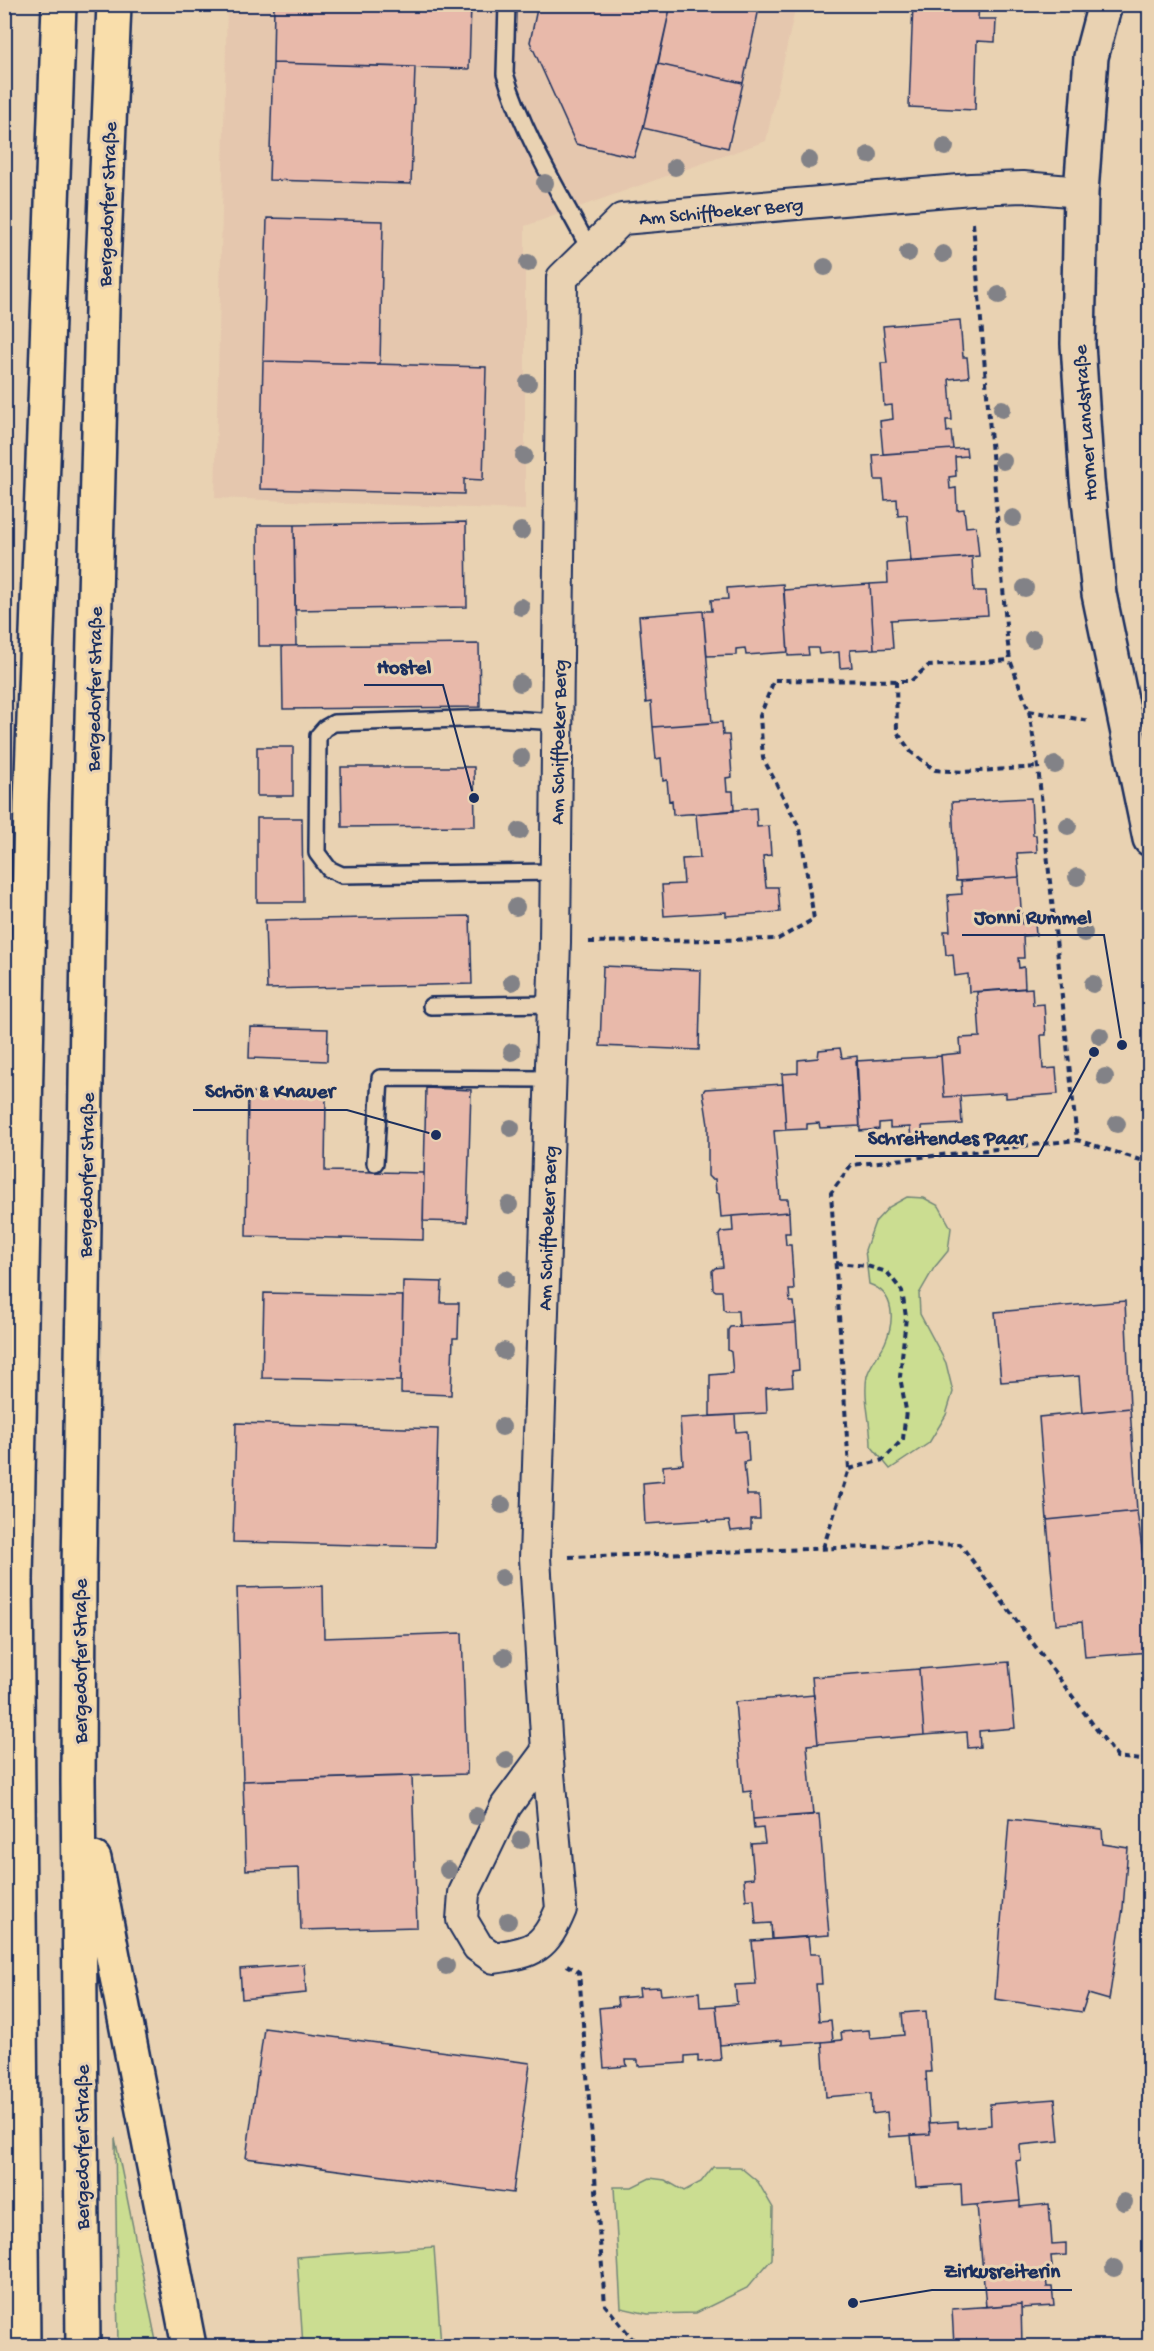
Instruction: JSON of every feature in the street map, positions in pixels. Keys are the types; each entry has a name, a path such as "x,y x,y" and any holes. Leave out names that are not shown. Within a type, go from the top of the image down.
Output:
{"highway":[{"path":"23,2346 16,1580 31,804 59,4"},
{"name":"Bergedorfer Straße","path":"83,2346 78,1781 79,1574 90,802 103,268 114,4"},
{"path":"4,1670 16,1580"},
{"path":"78,1781 189,2346"}],"main road":[{"name":"Horner Landstraße","path":"1105,4 1091,57 1081,192 1078,344 1087,481 1099,594 1149,839"}],"street":[{"name":"Am Schiffbeker Berg","path":"539,1947 552,1930 561,1909 547,1750 535,1558 555,942 562,278 622,219 971,189 1023,188 1081,192"},
{"path":"539,1947 516,1955 494,1958 478,1947 462,1920 464,1893 506,1806 547,1750"}],"lane":[{"path":"507,4 505,74 524,124 590,250"},
{"path":"556,872 342,875 329,869 317,853 318,736 334,723 494,718 558,722"},
{"path":"431,1006 553,1004"},
{"path":"375,1163 380,1078 550,1079"}],"path":[{"path":"971,189 1010,660 1029,711 1038,767 1077,1140"},
{"path":"555,942 778,939 814,919 800,829 764,758 760,716 774,680 911,681 928,666 1010,660"},
{"path":"896,681 897,732 911,753 935,770 964,771 1038,767"},
{"path":"1029,711 1126,727"},
{"path":"823,1548 849,1469 831,1193 851,1165 1077,1140 1149,1163"},
{"path":"836,1263 867,1266 887,1272 902,1291 906,1317 900,1377 906,1410 903,1439 883,1460 849,1469"},
{"path":"535,1558 960,1544 1117,1757 1149,1761"},
{"path":"539,1947 579,1972 605,2305 634,2341 673,2346"}],"shaded area":[{"path":"227,5 796,5 766,141 525,226 525,510 215,498"}],"green space":[{"path":"907,1197 924,1198 939,1206 951,1228 948,1251 934,1268 919,1294 920,1314 946,1363 953,1392 946,1415 929,1443 890,1469 871,1446 866,1393 868,1372 888,1334 890,1308 884,1294 869,1284 865,1250 875,1222 889,1207"},
{"path":"115,2138 157,2346 118,2346"},
{"path":"713,2167 740,2167 758,2182 773,2208 772,2259 747,2288 696,2313 648,2314 621,2308 614,2187 632,2187 650,2178 665,2180 684,2191 701,2182"},
{"path":"434,2247 441,2346 303,2346 297,2257"}],"building":[{"path":"274,4 471,4 469,69 273,63"},
{"path":"538,4 671,4 643,128 634,157 576,144 530,42"},
{"path":"671,4 760,4 743,83 658,64"},
{"path":"913,4 979,4 978,19 996,19 995,42 977,41 975,110 909,107"},
{"path":"273,63 415,67 411,184 269,180"},
{"path":"658,64 743,83 728,148 643,128"},
{"path":"267,218 383,221 380,364 263,361"},
{"path":"960,320 963,357 967,357 969,377 949,379 952,420 946,420 947,432 951,431 953,449 883,454 880,421 893,419 892,405 884,406 881,363 887,363 883,326"},
{"path":"263,361 486,367 483,480 464,479 464,494 260,489"},
{"path":"966,448 967,456 955,457 956,476 949,477 950,489 956,488 957,510 964,509 966,527 976,526 979,556 911,562 907,515 898,516 897,499 885,500 883,480 875,480 873,455"},
{"path":"466,522 467,607 295,610 294,525"},
{"path":"258,525 294,525 296,646 259,646"},
{"path":"972,557 974,591 986,591 988,615 891,620 893,648 874,649 870,584 888,583 887,563"},
{"path":"783,584 788,652 746,655 745,648 736,649 736,655 707,656 703,611 712,611 711,600 728,599 727,588"},
{"path":"870,584 874,649 850,650 852,667 840,668 839,652 819,654 818,648 808,648 809,655 788,656 784,590"},
{"path":"703,611 712,723 653,727 651,702 646,703 639,616"},
{"path":"479,644 480,707 283,709 282,646"},
{"path":"722,722 723,735 729,735 732,777 726,778 727,791 733,791 734,811 673,815 667,780 663,781 661,758 656,759 653,727"},
{"path":"257,747 293,747 293,796 257,796"},
{"path":"341,767 474,767 475,826 342,827"},
{"path":"1031,798 1033,835 1036,835 1037,852 1017,853 1019,877 956,881 952,802"},
{"path":"756,808 757,827 769,826 771,855 763,856 766,887 778,887 780,912 726,916 726,912 664,916 662,885 684,884 682,859 700,858 696,814"},
{"path":"257,818 302,818 303,902 257,902"},
{"path":"1019,877 1022,924 1035,923 1036,935 1023,936 1024,958 1018,958 1019,968 1024,967 1025,988 969,992 968,974 955,976 953,954 946,955 944,931 950,931 948,895 962,894 961,881"},
{"path":"470,916 472,984 267,989 265,920"},
{"path":"603,966 701,970 699,1050 600,1046"},
{"path":"1032,988 1033,1005 1044,1004 1046,1035 1041,1035 1043,1069 1056,1068 1058,1094 1006,1098 1006,1093 944,1097 941,1055 961,1053 960,1038 980,1037 977,992"},
{"path":"250,1027 328,1029 327,1061 249,1058"},
{"path":"840,1048 842,1058 857,1056 860,1126 820,1128 819,1123 807,1124 807,1129 786,1130 782,1074 798,1073 798,1060 818,1058 819,1050"},
{"path":"941,1056 944,1097 960,1096 962,1124 922,1126 923,1141 911,1141 910,1127 890,1128 890,1122 879,1123 879,1129 860,1131 856,1061"},
{"path":"783,1084 786,1130 774,1131 780,1199 788,1199 789,1212 721,1217 715,1179 708,1176 708,1125 703,1092 705,1089"},
{"path":"426,1088 471,1090 467,1222 423,1221"},
{"path":"248,1092 326,1096 325,1171 424,1173 423,1240 246,1236"},
{"path":"789,1212 790,1233 785,1233 786,1245 791,1245 794,1290 789,1290 790,1302 794,1302 796,1323 739,1326 738,1311 723,1309 722,1291 713,1289 712,1271 723,1267 719,1235 721,1232 733,1231 732,1216"},
{"path":"403,1281 442,1282 441,1303 459,1303 458,1338 453,1338 451,1395 401,1393"},
{"path":"264,1293 403,1296 401,1381 262,1378"},
{"path":"1125,1301 1130,1408 1082,1413 1079,1376 1001,1382 995,1312"},
{"path":"796,1323 799,1370 792,1371 793,1386 766,1388 767,1413 710,1416 710,1375 733,1373 731,1352 728,1350 730,1327"},
{"path":"1130,1408 1137,1511 1047,1520 1039,1417"},
{"path":"735,1415 736,1432 747,1431 749,1461 744,1462 747,1495 759,1495 760,1519 751,1519 751,1529 731,1531 729,1521 645,1524 643,1483 664,1481 663,1466 683,1464 680,1418"},
{"path":"236,1423 438,1429 435,1547 233,1542"},
{"path":"1137,1511 1150,1610 1150,1652 1085,1657 1082,1622 1056,1624 1047,1520"},
{"path":"323,1586 324,1638 462,1633 467,1774 243,1781 237,1588"},
{"path":"1009,1662 1015,1728 979,1731 980,1747 968,1748 967,1732 924,1735 919,1669"},
{"path":"919,1669 924,1735 818,1744 812,1677"},
{"path":"814,1695 818,1744 807,1745 813,1815 753,1819 751,1791 743,1792 735,1702"},
{"path":"412,1776 417,1927 301,1930 299,1868 246,1870 243,1781"},
{"path":"819,1814 829,1935 772,1939 771,1923 756,1924 754,1899 746,1900 744,1879 754,1878 751,1844 765,1843 763,1828 754,1829 753,1819"},
{"path":"1009,1819 1102,1829 1103,1844 1128,1848 1123,1908 1109,2000 1088,1994 1082,2012 995,1999"},
{"path":"808,1937 810,1954 820,1954 822,1984 816,1984 819,2021 831,2020 833,2041 782,2045 782,2040 720,2045 716,2006 737,2004 735,1985 756,1984 752,1941"},
{"path":"304,1964 306,1993 242,1999 240,1969"},
{"path":"660,1987 661,1995 699,1992 700,2007 716,2006 721,2060 698,2062 698,2055 685,2056 685,2063 638,2066 638,2060 626,2060 627,2066 604,2068 599,2008 618,2006 617,1998 640,1996 639,1988"},
{"path":"926,2011 931,2072 926,2072 930,2134 889,2137 887,2112 872,2114 871,2093 826,2097 822,2042 842,2040 841,2032 869,2030 870,2038 904,2035 902,2013"},
{"path":"264,2028 530,2063 513,2193 246,2158"},
{"path":"1055,2099 1059,2141 1020,2145 1021,2160 1016,2161 1020,2201 962,2206 961,2184 916,2187 911,2135 930,2134 929,2123 958,2121 958,2128 991,2125 990,2104"},
{"path":"1020,2201 1020,2207 1049,2204 1052,2244 1066,2243 1066,2255 1051,2256 1053,2276 1046,2277 1047,2287 1052,2287 1054,2306 1021,2308 1021,2304 986,2307 977,2205"},
{"path":"1021,2304 1022,2346 954,2346 952,2309"}],"place":[{"name":"Hostel","path":"474,798"},
{"name":"Jonni Rummel","path":"1122,1045"},
{"name":"Schreitendes Paar","path":"1094,1052"},
{"name":"Schön & Knauer","path":"436,1135"},
{"name":"Zirkusreiterin","path":"853,2303"}]}
